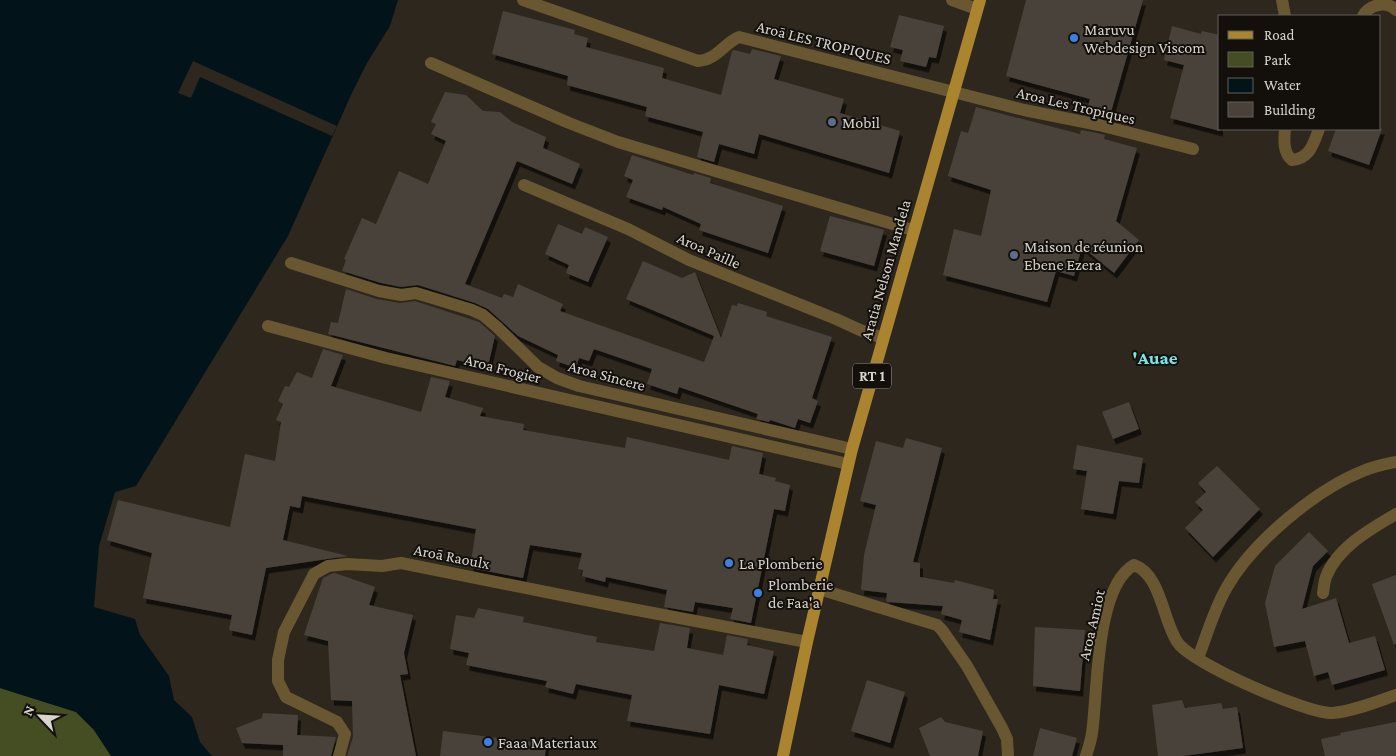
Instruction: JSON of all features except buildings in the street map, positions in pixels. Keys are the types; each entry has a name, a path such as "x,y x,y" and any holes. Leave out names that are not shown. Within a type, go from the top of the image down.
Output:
{"main road":[{"name":"Aratia Nelson Mandela","path":"783,756 848,464 978,5"}],"street":[{"name":"Aroā LES TROPIQUES","path":"523,0 698,60 706,60 716,56 739,37 953,92"},
{"path":"952,0 978,5"},
{"path":"1282,0 1285,15"},
{"path":"1364,15 1371,7 1378,5 1394,7 1396,10"},
{"path":"431,63 569,123 618,142 913,230"},
{"name":"Aroa Les Tropiques","path":"953,92 1024,110 1099,125 1193,149"},
{"path":"1285,130 1287,156 1292,160 1301,159 1308,155 1319,130"},
{"name":"Aroa Paille","path":"524,185 628,229 689,260 883,338"},
{"name":"Aroa Sincere","path":"291,263 379,291 401,295 416,294 472,310 483,315 538,366 557,378 579,386 852,449"},
{"name":"Aroa Frogier","path":"268,326 386,358 848,464"},
{"path":"1198,658 1227,587 1265,540 1298,510 1347,479 1374,467 1396,462"},
{"path":"1323,593 1326,578 1340,553 1396,514"},
{"name":"Aroā Raoulx","path":"339,756 344,734 338,722 286,697 278,681 278,660 284,632 314,574 328,566 347,564 382,566 401,563 807,642"},
{"name":"Aroa Amiot","path":"1086,756 1092,733 1096,681 1109,601 1119,580 1128,568 1134,565 1141,567 1151,580 1178,643 1190,654 1232,677 1290,702 1323,712 1332,713 1396,696"},
{"path":"819,589 937,625 967,666 1002,728 1007,739 1008,756"}],"green space":[{"path":"0,688 76,712 94,730 111,756 0,756"}],"water":[{"path":"0,0 398,0 390,26 367,63 351,95 288,236 136,486 115,492 99,546 94,607 135,619 140,635 169,676 174,700 192,717 200,742 212,756 111,756 94,730 76,712 0,688"}],"pier":[{"path":"193,61 337,126 332,136 200,77 191,98 178,93"}],"place":[{"name":"Maruvu Webdesign Viscom","path":"1074,38"},
{"name":"Mobil","path":"832,122"},
{"name":"Maison de réunion Ebene Ezera","path":"1014,255"},
{"name":"La Plomberie","path":"729,563"},
{"name":"Plomberie de Faa'a","path":"758,593"},
{"name":"Faaa Materiaux","path":"488,742"}],"district":[{"name":"'Auae","path":"1155,357"}]}
